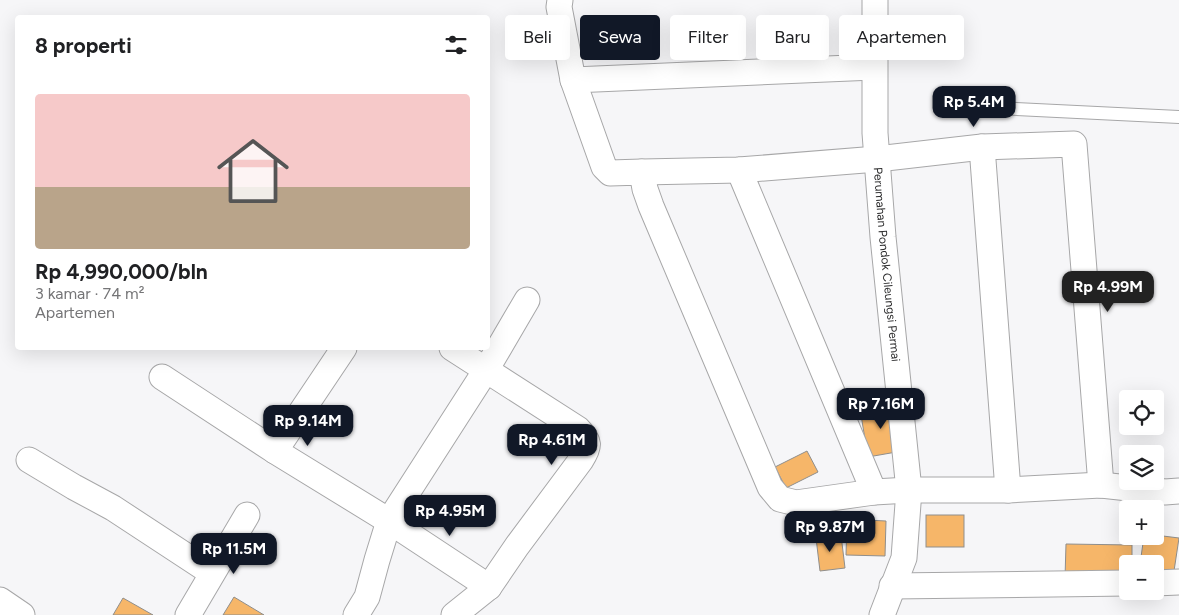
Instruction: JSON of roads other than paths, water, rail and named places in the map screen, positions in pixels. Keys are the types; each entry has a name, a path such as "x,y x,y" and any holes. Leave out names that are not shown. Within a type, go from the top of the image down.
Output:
{"street":[{"path":"560,0 559,7 573,80 604,167 610,173 738,170 878,159 982,147 1074,144 1101,485"},
{"name":"Perumahan Pondok Cileungsi Permai","path":"875,0 875,133 883,237 909,490 904,558 882,615"},
{"path":"573,80 874,67"},
{"path":"982,147 1008,490"},
{"path":"738,170 874,492"},
{"path":"642,172 651,206 770,487 780,499 796,503 874,492 1008,490 1101,485 1165,492 1179,491"},
{"path":"356,615 367,597 390,521 528,300"},
{"path":"276,450 343,350"},
{"path":"454,615 489,587 581,460 587,451 588,444 586,437 578,429 455,350"},
{"path":"162,377 390,521 489,587"},
{"path":"29,460 113,508 212,572"},
{"path":"188,615 247,514"},
{"path":"1164,582 1179,582"},
{"path":"892,586 1119,583"},
{"path":"0,600 22,615"}],"lane":[{"path":"958,106 1179,117"}]}
